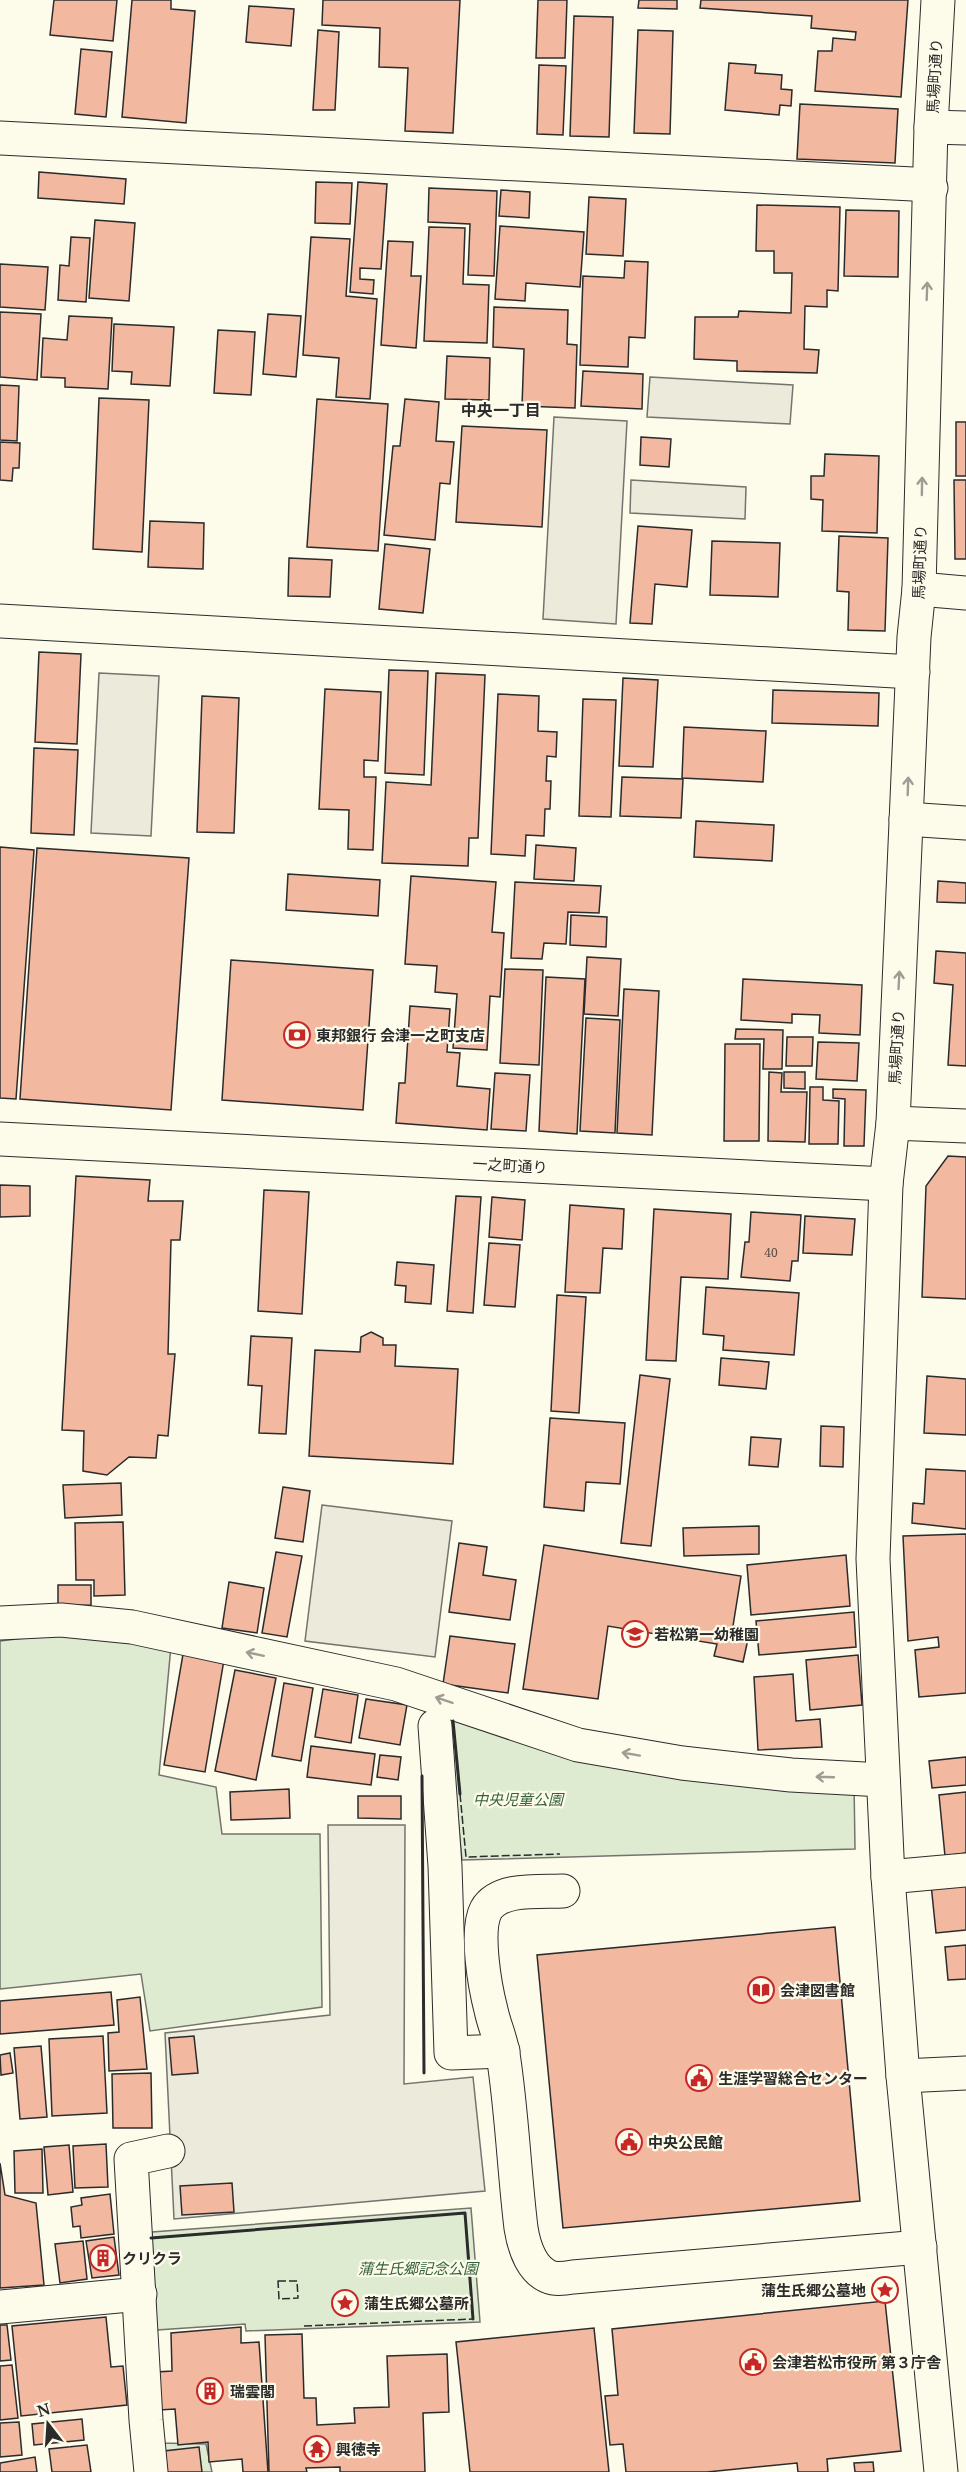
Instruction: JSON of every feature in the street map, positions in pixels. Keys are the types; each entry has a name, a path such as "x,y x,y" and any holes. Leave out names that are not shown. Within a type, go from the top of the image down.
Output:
{"street":[{"name":"馬場町通り","path":"893,1123 913,672 919,589 931,127 938,0"},
{"path":"931,127 966,128"},
{"path":"0,138 901,184 931,188"},
{"path":"919,589 966,593"},
{"path":"0,621 913,672"},
{"path":"906,819 966,823"},
{"path":"941,2472 903,2076 888,1877 873,1559 886,1184 893,1123 966,1126"},
{"name":"一之町通り","path":"0,1139 886,1184"},
{"path":"0,1623 61,1620 132,1627 396,1684 578,1745 682,1763 791,1775 883,1780"},
{"path":"435,1726 446,1866 452,2053 503,2051"},
{"path":"888,1877 966,1870"},
{"path":"563,1891 507,1895 493,1902 486,1911 482,1927 483,1963 490,2009 503,2051 524,2246 534,2264 553,2278 920,2247"},
{"path":"903,2076 966,2073"},
{"path":"151,2472 131,2159 168,2151"},
{"path":"0,2307 140,2294"}],"green space":[{"path":"50,1635 171,1646 159,1775 216,1787 222,1834 320,1834 322,2007 150,2031 141,1974 0,1989 0,1641"},
{"name":"中央児童公園","path":"448,1716 854,1782 855,1849 462,1860"},
{"name":"蒲生氏郷記念公園","path":"471,2208 480,2322 246,2331 245,2324 157,2330 160,2443 206,2444 212,2472 158,2472 152,2232"}],"shaded area":[{"path":"650,377 793,385 790,424 647,417"},
{"path":"554,417 627,421 616,624 543,619"},
{"path":"631,480 746,487 745,519 630,513"},
{"path":"99,673 159,676 151,836 91,833"},
{"path":"322,1505 452,1521 435,1657 305,1641"},
{"path":"328,1825 405,1825 404,2084 473,2077 485,2191 174,2219 165,2033 330,2015"}],"building":[{"path":"54,0 117,0 113,41 50,35"},
{"path":"132,0 171,0 171,9 195,11 186,123 122,117"},
{"path":"323,0 460,0 453,133 405,131 408,68 379,67 380,28 322,25"},
{"path":"538,0 567,0 565,58 536,58"},
{"path":"639,0 677,0 677,9 638,8"},
{"path":"701,0 908,0 901,97 815,91 818,51 832,51 833,38 855,40 856,32 811,28 812,16 700,8"},
{"path":"249,6 294,9 291,46 246,42"},
{"path":"574,16 613,17 609,137 570,136"},
{"path":"318,30 339,32 335,110 313,110"},
{"path":"638,30 673,31 670,134 634,133"},
{"path":"81,49 112,52 106,117 75,114"},
{"path":"729,63 756,65 755,73 782,75 781,89 792,90 791,106 780,105 779,115 725,110"},
{"path":"539,65 566,66 563,135 537,134"},
{"path":"800,104 898,109 895,163 797,159"},
{"path":"39,172 126,179 124,204 38,198"},
{"path":"316,182 352,183 350,224 315,223"},
{"path":"358,182 387,184 381,269 360,268 360,279 374,280 373,294 350,292"},
{"path":"429,188 497,191 494,276 468,275 470,224 428,222"},
{"path":"501,190 530,192 529,218 499,216"},
{"path":"589,197 626,199 623,256 586,254"},
{"path":"757,205 840,207 838,291 827,290 827,307 805,306 804,349 819,350 817,373 737,371 737,361 694,359 695,317 738,317 739,311 791,313 792,273 774,273 774,251 756,251"},
{"path":"846,210 899,211 898,277 844,276"},
{"path":"95,220 135,223 129,301 89,298"},
{"path":"500,226 584,232 580,287 526,283 525,301 495,299"},
{"path":"429,227 465,228 463,284 489,285 487,343 424,341"},
{"path":"71,237 90,238 86,302 58,300 60,265 69,266"},
{"path":"311,237 350,239 346,296 377,299 370,399 336,397 339,358 303,355"},
{"path":"388,241 413,242 411,276 421,276 416,348 381,345"},
{"path":"625,261 648,262 645,338 629,337 628,367 580,365 583,276 624,278"},
{"path":"0,264 48,267 45,310 0,307"},
{"path":"494,307 568,310 567,344 577,345 575,408 522,406 524,349 493,347"},
{"path":"0,312 41,314 37,380 0,377"},
{"path":"268,314 301,316 296,377 263,374"},
{"path":"69,316 112,318 108,389 65,387 65,378 41,377 43,338 67,340"},
{"path":"114,324 174,327 170,386 131,384 132,372 112,371"},
{"path":"218,330 255,332 251,395 214,393"},
{"path":"447,356 490,358 489,400 445,399"},
{"path":"583,371 643,374 642,409 581,406"},
{"path":"0,385 19,386 17,441 0,440"},
{"path":"99,398 149,400 142,552 93,549"},
{"path":"317,399 388,404 378,551 307,547"},
{"path":"405,399 439,402 436,441 454,442 450,484 440,483 435,540 384,535 393,446 400,446"},
{"path":"956,422 966,422 966,476 956,476"},
{"path":"462,426 547,430 542,527 456,522"},
{"path":"641,437 671,439 669,467 640,465"},
{"path":"0,442 20,443 19,468 13,468 12,481 0,480"},
{"path":"825,454 879,456 877,533 822,531 823,500 811,499 811,476 824,476"},
{"path":"954,480 966,480 966,559 955,559"},
{"path":"150,521 204,523 203,569 148,567"},
{"path":"638,526 692,530 687,587 655,584 652,624 630,623"},
{"path":"839,536 888,538 885,631 848,630 849,592 837,591"},
{"path":"712,541 780,543 778,597 710,595"},
{"path":"385,544 430,549 423,613 379,609"},
{"path":"289,558 332,560 330,597 288,596"},
{"path":"39,652 81,654 77,744 35,742"},
{"path":"389,670 428,671 424,775 385,773"},
{"path":"436,673 485,675 478,838 469,838 468,866 382,863 386,782 431,785"},
{"path":"623,678 658,680 653,767 619,766"},
{"path":"325,689 381,692 378,761 364,760 364,777 376,777 373,850 348,849 349,810 319,809"},
{"path":"773,690 879,693 878,726 772,723"},
{"path":"498,694 539,696 538,731 557,732 556,757 547,756 546,781 551,781 550,809 545,809 544,836 526,835 525,856 491,854"},
{"path":"202,696 239,698 234,833 197,832"},
{"path":"583,699 616,700 611,817 579,816"},
{"path":"684,727 766,731 763,782 682,778"},
{"path":"34,748 78,750 74,835 31,833"},
{"path":"622,777 683,779 681,818 620,816"},
{"path":"696,821 774,825 772,861 694,857"},
{"path":"536,845 576,848 574,881 534,879"},
{"path":"0,847 34,850 16,1099 0,1098"},
{"path":"37,848 189,858 171,1110 20,1099"},
{"path":"288,874 380,880 378,916 286,910"},
{"path":"411,876 496,882 492,932 504,933 500,997 490,996 487,1050 453,1048 457,994 435,992 437,966 405,964"},
{"path":"938,881 966,883 966,903 937,902"},
{"path":"515,882 601,886 599,913 568,912 566,944 544,943 542,959 511,958"},
{"path":"571,915 607,917 606,947 570,945"},
{"path":"936,951 966,953 966,1066 948,1065 953,985 934,983"},
{"path":"587,957 621,959 618,1016 584,1014"},
{"name":"東邦銀行 会津一之町支店","path":"231,960 373,970 363,1110 222,1100"},
{"path":"505,969 543,970 539,1065 500,1063"},
{"path":"546,977 585,979 577,1134 539,1131"},
{"path":"743,979 862,985 860,1035 819,1033 820,1015 792,1014 792,1023 741,1020"},
{"path":"624,989 659,991 652,1135 617,1133"},
{"path":"410,1006 450,1009 447,1052 460,1053 457,1086 490,1089 487,1130 396,1123 399,1083 405,1083"},
{"path":"586,1018 620,1020 615,1133 580,1131"},
{"path":"736,1029 783,1030 782,1069 763,1069 764,1039 735,1039"},
{"path":"787,1037 813,1037 812,1066 786,1066"},
{"path":"818,1042 859,1043 857,1081 816,1079"},
{"path":"725,1044 760,1044 759,1141 724,1141"},
{"path":"769,1072 782,1073 781,1092 807,1092 805,1142 768,1141"},
{"path":"784,1072 805,1072 805,1089 784,1088"},
{"path":"495,1073 530,1075 526,1131 491,1129"},
{"path":"810,1087 823,1087 823,1100 839,1101 838,1144 809,1144"},
{"path":"833,1089 866,1090 864,1146 844,1146 845,1099 833,1098"},
{"path":"948,1156 966,1157 966,1299 922,1297 926,1186"},
{"path":"76,1176 150,1180 148,1201 183,1201 180,1240 171,1240 168,1354 175,1354 168,1436 158,1435 156,1458 129,1457 107,1475 83,1471 84,1431 62,1430"},
{"path":"0,1185 30,1186 30,1216 0,1217"},
{"path":"264,1190 309,1192 302,1314 258,1311"},
{"path":"456,1196 481,1197 473,1313 447,1311"},
{"path":"492,1197 525,1200 522,1240 489,1237"},
{"path":"570,1205 624,1209 622,1249 603,1248 600,1293 565,1292"},
{"path":"654,1209 731,1214 728,1279 681,1277 676,1361 646,1360"},
{"path":"751,1212 801,1215 798,1261 792,1261 790,1281 741,1277 745,1242 749,1242"},
{"path":"805,1216 855,1219 852,1255 803,1253"},
{"path":"489,1243 520,1245 515,1307 484,1305"},
{"path":"397,1262 434,1265 431,1304 405,1302 406,1286 395,1285"},
{"path":"706,1287 799,1293 794,1355 723,1350 724,1336 703,1334"},
{"path":"557,1295 586,1297 579,1413 551,1411"},
{"path":"371,1332 383,1338 383,1345 396,1345 395,1366 458,1369 453,1464 309,1456 315,1350 360,1352 361,1337"},
{"path":"251,1336 292,1338 286,1434 259,1433 262,1386 248,1385"},
{"path":"721,1358 769,1362 766,1389 719,1385"},
{"path":"640,1375 670,1379 651,1546 621,1543"},
{"path":"927,1376 966,1379 966,1435 924,1433"},
{"path":"550,1418 625,1423 620,1484 586,1482 584,1511 544,1507"},
{"path":"821,1426 844,1427 843,1467 820,1466"},
{"path":"751,1437 781,1439 778,1467 749,1465"},
{"path":"926,1469 966,1471 966,1529 912,1523 913,1503 924,1504"},
{"path":"121,1483 122,1515 65,1518 63,1485"},
{"path":"283,1487 310,1491 303,1542 275,1538"},
{"path":"123,1522 125,1595 94,1596 94,1580 76,1580 75,1523"},
{"path":"759,1526 759,1554 684,1556 683,1528"},
{"path":"966,1534 966,1693 919,1697 915,1650 939,1647 938,1637 908,1641 903,1536"},
{"path":"459,1543 487,1547 483,1575 516,1580 510,1620 449,1612"},
{"path":"544,1545 741,1576 733,1626 750,1630 743,1662 714,1656 717,1644 608,1626 598,1699 523,1689"},
{"path":"276,1552 302,1556 287,1637 262,1633"},
{"path":"846,1555 850,1606 751,1615 747,1565"},
{"path":"229,1582 264,1588 257,1633 222,1628"},
{"path":"58,1585 91,1585 91,1605 58,1606"},
{"path":"854,1612 856,1647 759,1655 756,1621"},
{"path":"450,1636 515,1644 508,1693 443,1684"},
{"path":"183,1654 224,1660 205,1772 164,1765"},
{"path":"858,1655 862,1705 810,1710 806,1660"},
{"path":"235,1670 276,1678 256,1780 215,1771"},
{"path":"793,1674 796,1721 820,1719 822,1747 758,1750 754,1677"},
{"path":"284,1683 313,1688 301,1761 272,1756"},
{"path":"323,1689 358,1695 351,1743 315,1737"},
{"path":"366,1699 407,1705 400,1745 359,1738"},
{"path":"311,1746 375,1754 371,1785 307,1777"},
{"path":"380,1755 401,1757 398,1780 377,1777"},
{"path":"966,1757 966,1785 932,1788 929,1761"},
{"path":"289,1789 290,1818 231,1820 230,1792"},
{"path":"966,1792 966,1853 945,1856 939,1795"},
{"path":"358,1796 401,1796 401,1819 358,1818"},
{"path":"966,1881 966,1930 936,1933 931,1884"},
{"name":"生涯学習総合センター","path":"835,1927 860,2201 563,2228 537,1955"},
{"path":"966,1945 966,1979 948,1980 945,1947"},
{"path":"111,1992 114,2025 0,2034 0,2001"},
{"path":"140,1997 147,2069 109,2071 108,2033 119,2032 117,2000"},
{"path":"103,2036 107,2113 52,2116 49,2039"},
{"path":"194,2036 198,2073 172,2075 169,2038"},
{"path":"41,2046 47,2117 20,2119 14,2048"},
{"path":"10,2053 13,2073 1,2075 0,2055"},
{"path":"151,2073 152,2128 113,2128 112,2074"},
{"path":"106,2144 108,2187 75,2188 73,2146"},
{"path":"69,2145 73,2192 48,2195 44,2147"},
{"path":"42,2149 43,2193 15,2193 14,2151"},
{"path":"0,2163 5,2195 36,2203 44,2285 0,2288"},
{"path":"232,2183 234,2212 182,2215 180,2186"},
{"path":"110,2194 114,2234 81,2238 80,2226 73,2227 71,2207 82,2205 81,2198"},
{"name":"クリクラ","path":"114,2237 119,2275 92,2278 86,2241"},
{"path":"83,2241 87,2279 60,2283 55,2244"},
{"name":"会津若松市役所 第３庁舎","path":"885,2301 901,2451 827,2459 828,2472 798,2472 797,2463 707,2472 626,2472 623,2444 610,2445 605,2396 618,2395 612,2329"},
{"path":"106,2317 111,2367 123,2366 127,2405 21,2416 12,2326"},
{"path":"0,2325 7,2325 11,2360 0,2361"},
{"name":"瑞雲閣","path":"241,2327 241,2343 259,2342 268,2472 243,2472 242,2459 209,2462 208,2442 178,2445 175,2409 159,2410 156,2372 172,2371 171,2333"},
{"path":"594,2328 609,2472 470,2472 456,2342"},
{"path":"302,2334 304,2398 316,2398 317,2425 355,2423 354,2408 389,2407 387,2356 447,2354 449,2412 423,2413 425,2472 340,2472 340,2467 306,2468 307,2472 269,2472 265,2335"},
{"path":"12,2365 18,2418 0,2420 0,2366"},
{"path":"82,2419 84,2440 34,2445 32,2424"},
{"path":"19,2422 22,2455 0,2457 0,2423"},
{"path":"87,2445 91,2472 52,2472 49,2449"},
{"path":"199,2447 202,2472 167,2472 164,2451"},
{"path":"35,2457 37,2472 0,2472 0,2463"},
{"path":"873,2462 874,2472 855,2472 854,2463"}],"fence":[{"path":"460,1794 466,1857 560,1854"},
{"path":"278,2281 297,2281 298,2298 279,2299 278,2281"},
{"path":"337,2296 353,2296 352,2310 337,2310 337,2296"},
{"path":"304,2326 473,2319"}],"wall":[{"path":"453,1721 460,1794"},
{"path":"422,1776 424,2073"},
{"path":"151,2238 465,2213 473,2319"}],"place":[{"name":"東邦銀行 会津一之町支店","path":"297,1035"},
{"name":"若松第一幼稚園","path":"635,1634"},
{"name":"会津図書館","path":"761,1990"},
{"name":"生涯学習総合センター","path":"699,2078"},
{"name":"中央公民館","path":"629,2142"},
{"name":"クリクラ","path":"103,2258"},
{"name":"蒲生氏郷公墓地","path":"885,2290"},
{"name":"蒲生氏郷公墓所","path":"345,2303"},
{"name":"会津若松市役所 第３庁舎","path":"753,2362"},
{"name":"瑞雲閣","path":"210,2391"},
{"name":"興徳寺","path":"317,2449"}],"district":[{"name":"中央一丁目","path":"501,410"}]}
